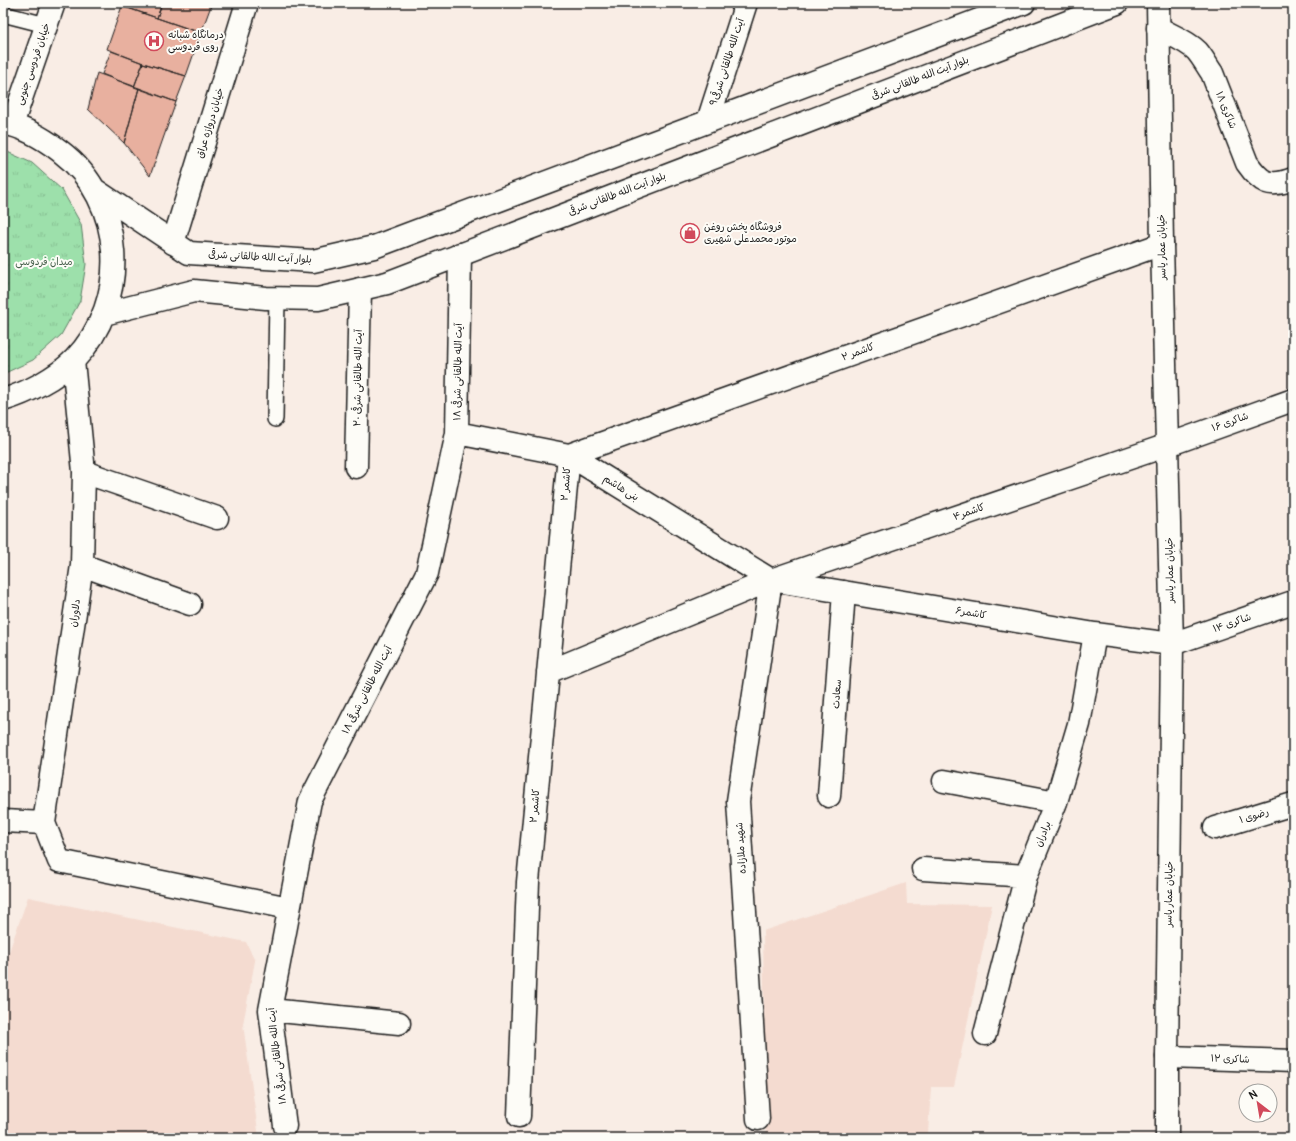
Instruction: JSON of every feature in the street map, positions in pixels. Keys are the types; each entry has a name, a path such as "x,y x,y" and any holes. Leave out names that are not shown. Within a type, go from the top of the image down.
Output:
{"street":[{"name":"خیابان فردوسی جنوبی","path":"7,124 54,3"},
{"name":"خیابان دروازه عراق","path":"173,243 247,3"},
{"name":"آیت الله طالقانی شرقی۹","path":"708,121 746,3"},
{"name":"بلوار آیت الله طالقانی شرقی","path":"95,190 189,253 313,261 374,246 1024,3"},
{"name":"بلوار آیت الله طالقانی شرقی","path":"104,314 194,291 266,298 318,299 387,283 1117,3"},
{"name":"خیابان عمار یاسر","path":"1158,3 1162,244 1172,644 1167,1138"},
{"name":"شاکری ۱۸","path":"1158,28 1190,45 1198,52 1212,73 1248,163 1254,172 1262,179 1277,184 1293,179"},
{"path":"3,400 41,385 73,361 91,339 104,314 112,283 114,251 108,219 95,190 73,161 45,139 7,124"},
{"name":"کاشمر ۲","path":"519,1116 528,882 568,455 1162,244"},
{"name":"آیت الله طالقانی شرقی ۱۸","path":"285,1126 270,1010 310,801 427,573 457,433 460,254"},
{"name":"آیت الله طالقانی شرقی ۲۰","path":"356,467 360,289"},
{"name":"دلاوران","path":"73,361 84,472 82,565 44,823 59,861 289,908"},
{"name":"شاکری ۱۶","path":"1168,445 1293,400"},
{"name":"بنی هاشم","path":"457,433 568,455 771,580"},
{"name":"کاشمر۴","path":"548,672 771,580 1168,445"},
{"path":"84,472 217,518"},
{"path":"82,565 190,604"},
{"name":"کاشمر۶","path":"771,580 1095,634 1172,644"},
{"name":"شهید ملازاده","path":"758,1119 738,801 771,580"},
{"name":"سعادت","path":"829,796 844,592"},
{"name":"شاکری ۱۴","path":"1172,644 1293,602"},
{"name":"برادران","path":"985,1034 1026,876 1056,802 1079,724 1095,634"},
{"path":"944,781 1056,802"},
{"name":"رضوی ۱","path":"1215,828 1293,804"},
{"path":"3,821 44,823"},
{"path":"923,869 1026,876"},
{"path":"270,1010 399,1022"},
{"name":"شاکری ۱۲","path":"1167,1057 1293,1061"}],"lane":[{"path":"3,14 46,24"},
{"path":"275,419 277,298"}],"shaded area":[{"path":"906,883 907,904 992,905 954,1087 931,1087 928,1134 766,1137 763,931"},
{"path":"28,897 246,942 255,961 243,1024 259,1138 3,1138 3,969"}],"green space":[{"name":"میدان فردوسی","path":"3,150 32,163 62,190 81,224 86,264 80,301 61,335 33,360 3,374"}],"building":[{"path":"123,3 162,3 157,18 122,6"},
{"path":"162,3 212,3 201,33 157,18"},
{"name":"درمانگاه شبانه روی فردوسی","path":"122,6 201,33 186,76 143,63 107,49"},
{"path":"111,51 143,63 134,87 102,74"},
{"path":"143,63 186,76 176,102 134,87"},
{"path":"97,73 139,88 124,143 88,109"},
{"path":"139,88 176,102 150,176 124,143"}],"place":[{"name":"درمانگاه شبانه روی فردوسی","path":"154,41"},
{"name":"فروشگاه پخش روغن موتور محمدعلی شهیری","path":"690,233"}]}
